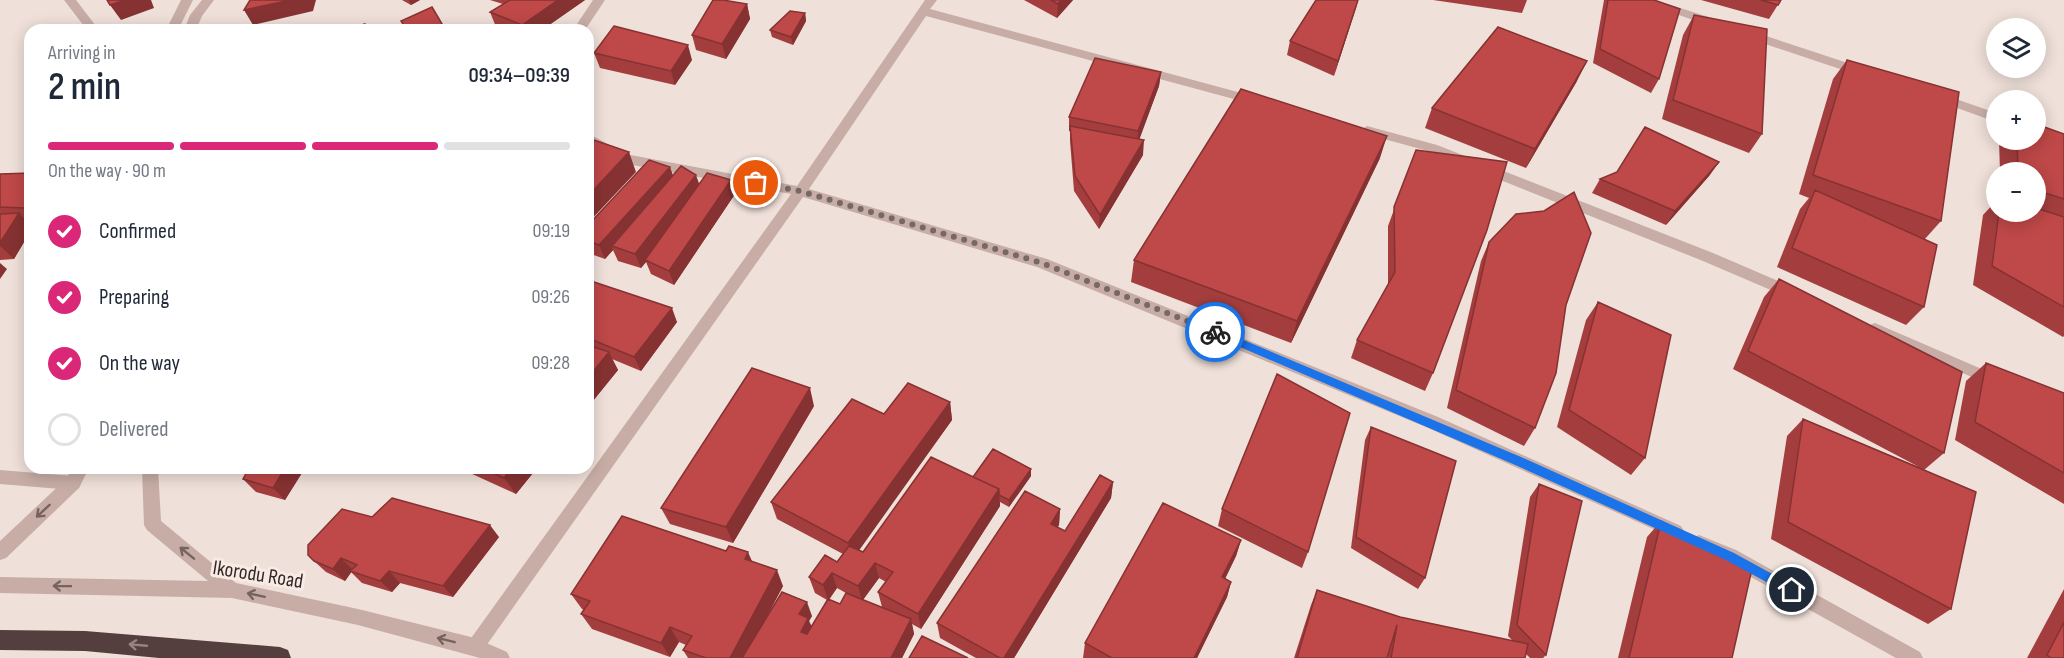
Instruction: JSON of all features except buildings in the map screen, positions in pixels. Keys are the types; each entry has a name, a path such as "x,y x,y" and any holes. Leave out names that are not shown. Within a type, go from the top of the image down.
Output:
{"highway":[{"path":"0,640 85,641 280,658"}],"street":[{"path":"70,0 88,24"},
{"path":"175,24 188,0"},
{"path":"192,24 196,15 208,0"},
{"path":"583,24 599,0"},
{"path":"1643,0 1875,76"},
{"path":"475,647 800,191 927,5 1270,104"},
{"path":"1930,94 1986,114"},
{"path":"1351,126 1432,148 1708,257 1806,299"},
{"path":"594,141 621,158 800,191 1042,263 1399,409 1730,556 1914,658"},
{"path":"1861,323 2004,385"},
{"path":"0,552 72,483 77,474"},
{"path":"150,474 153,525 232,590"},
{"path":"0,477 72,483"},
{"name":"Ikorodu Road","path":"0,585 232,590 358,617 475,647 501,658"}],"way so far":[{"path":"756,183 800,191 1042,263 1215,332"}],"route":[{"path":"1215,332 1431,422 1730,556 1792,590"}]}
